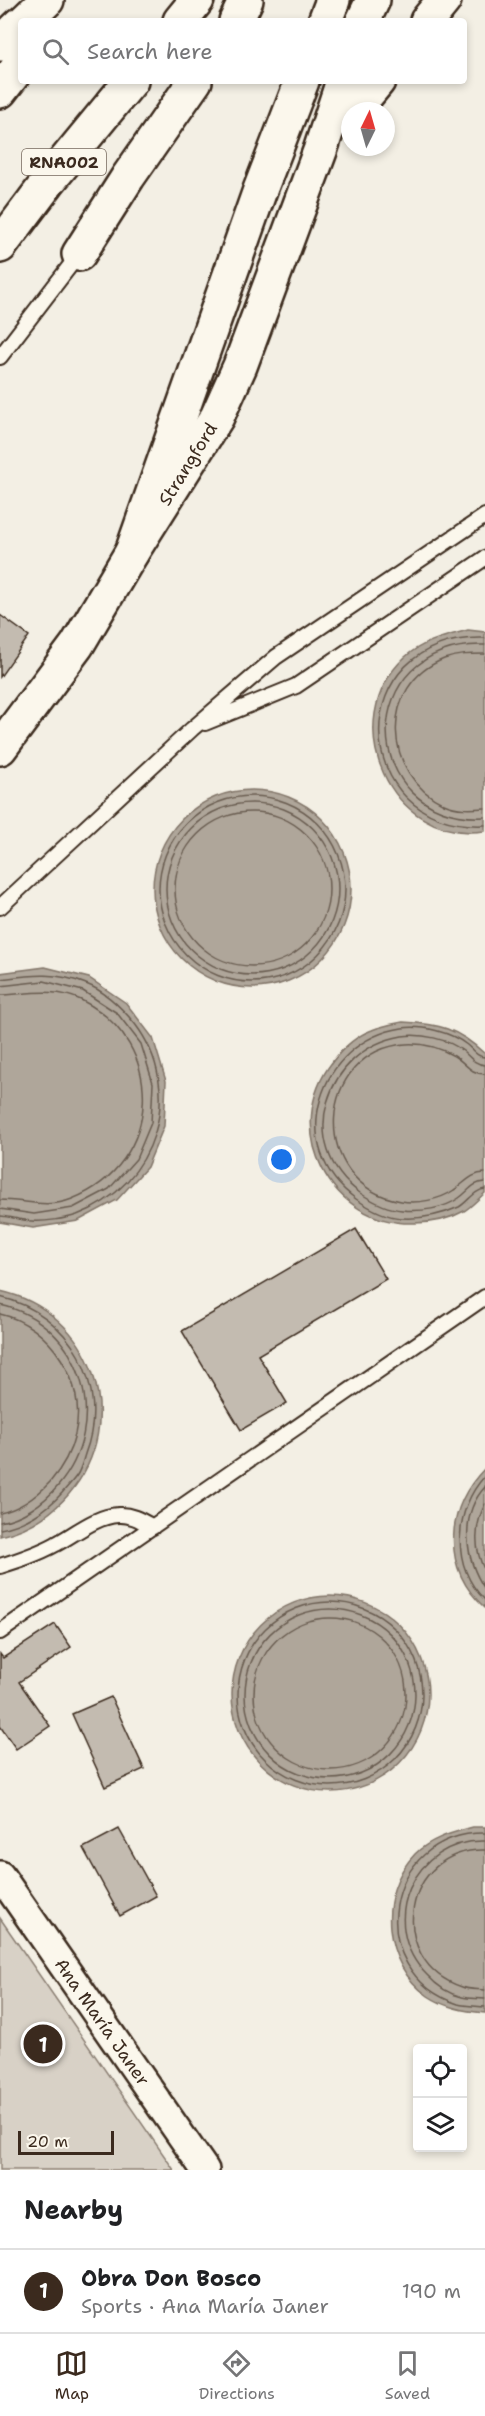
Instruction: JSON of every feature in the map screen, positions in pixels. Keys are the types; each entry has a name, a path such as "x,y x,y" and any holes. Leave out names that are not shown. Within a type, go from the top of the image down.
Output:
{"main road":[{"path":"28,18 47,0"},
{"path":"56,18 70,0"},
{"path":"182,18 197,0"},
{"path":"237,18 246,0"},
{"path":"326,18 333,0"},
{"path":"364,18 373,0"},
{"path":"429,18 444,0"},
{"path":"0,44 18,27"},
{"path":"0,91 18,68"},
{"name":"RNA002","path":"0,246 48,182 129,84"},
{"path":"79,254 128,177 193,84"},
{"path":"132,552 260,190 301,84"},
{"name":"Strangford","path":"0,748 77,645 132,552 218,417 240,366 320,151 342,84"},
{"path":"360,102 376,84"},
{"name":"Strangford","path":"320,151 341,126"}],"street":[{"name":"Ana María Janer","path":"0,1875 205,2170"}],"lane":[{"path":"0,357 79,254"},
{"path":"0,906 192,729 276,657 485,516"},
{"path":"192,729 296,686 485,558"},
{"path":"0,1632 485,1297"},
{"path":"0,1566 24,1559 54,1545 105,1517 121,1514 136,1517 153,1527"}],"shaded area":[{"path":"0,1918 174,2170 0,2170"}],"water":[{"path":"468,630 485,632 485,831 451,830 423,818 400,799 384,773 375,744 375,713 385,684 405,657 427,643"},
{"path":"242,790 262,790 299,801 329,826 344,851 350,870 350,908 340,936 315,966 299,977 281,984 262,988 242,988 205,977 175,952 164,936 157,918 153,899 153,879 164,842 189,812 205,801 223,794"},
{"path":"45,967 89,978 126,1003 153,1038 166,1081 164,1126 147,1167 117,1200 78,1221 33,1228 0,1222 0,973"},
{"path":"403,1022 447,1029 466,1038 485,1054 485,1193 459,1214 427,1222 385,1220 359,1209 338,1191 322,1169 313,1143 312,1115 318,1088 333,1061 355,1039 379,1027"},
{"path":"0,1291 32,1303 59,1321 79,1345 93,1373 99,1403 97,1435 88,1465 69,1494 38,1521 0,1536"},
{"path":"485,1468 485,1608 471,1592 461,1575 455,1557 454,1538 456,1520 462,1502 472,1484"},
{"path":"320,1596 340,1596 376,1607 385,1612 406,1632 421,1656 428,1684 428,1704 421,1732 412,1749 392,1770 368,1785 340,1792 320,1792 292,1785 275,1776 248,1749 236,1722 232,1704 232,1684 239,1656 248,1639 275,1612 302,1600"},
{"path":"473,1827 485,1827 485,2013 448,2006 428,1996 413,1983 394,1948 390,1928 390,1908 394,1889 403,1870 415,1854 435,1840"}],"building":[{"path":"0,615 29,636 0,677"},
{"path":"356,1229 386,1279 258,1355 287,1403 241,1430 182,1331"},
{"path":"55,1624 71,1647 19,1682 50,1726 16,1749 0,1726 0,1654 3,1658"},
{"path":"111,1697 144,1769 105,1787 72,1714"},
{"path":"119,1829 156,1896 120,1916 83,1848"}],"place":[{"name":"Obra Don Bosco","path":"43,2044"}]}
